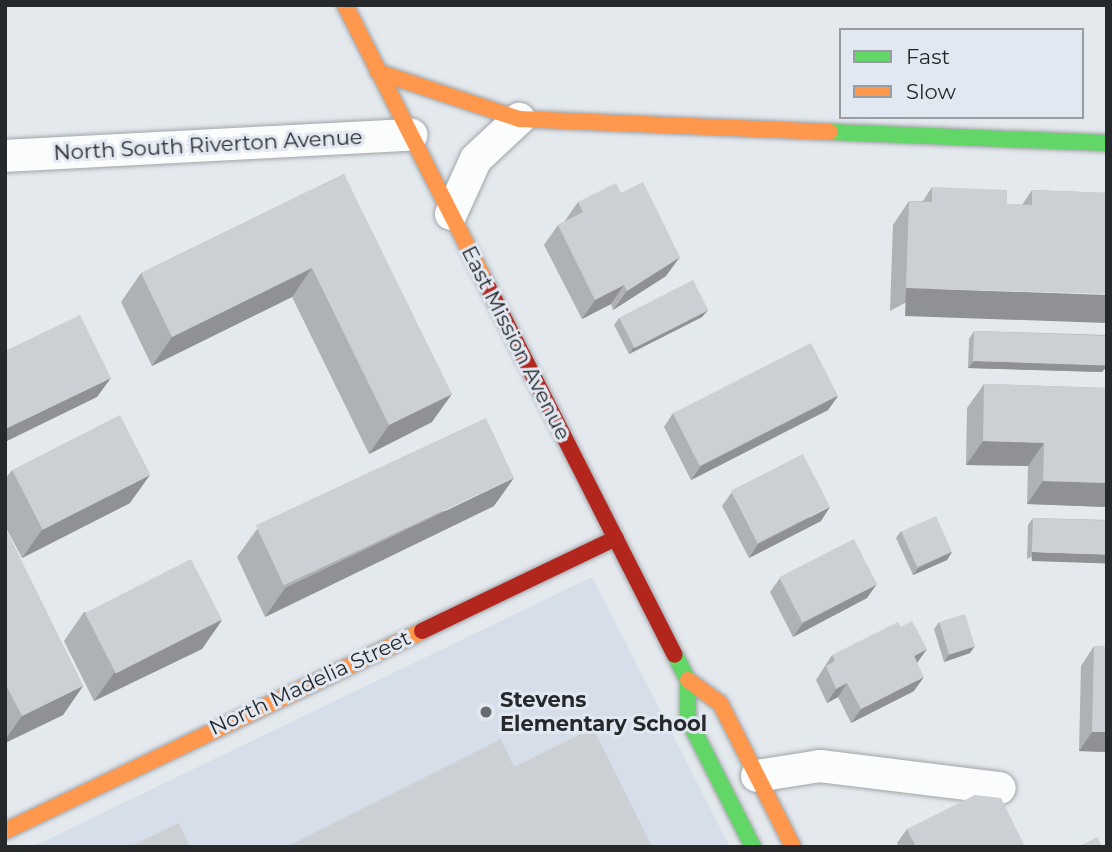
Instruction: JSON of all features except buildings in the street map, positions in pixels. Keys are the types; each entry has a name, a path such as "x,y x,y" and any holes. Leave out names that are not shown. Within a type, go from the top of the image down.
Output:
{"street":[{"name":"East Mission Avenue","path":"345,5 688,680 688,719 753,847"},
{"path":"375,65 519,119 1107,143"},
{"path":"451,214 476,159 519,119"},
{"name":"North South Riverton Avenue","path":"5,156 411,135"},
{"name":"North Madelia Street","path":"5,831 616,538"},
{"name":"East Mission Avenue","path":"688,680 720,703 793,847"},
{"path":"757,776 820,766 1000,788"}],"shaded area":[{"name":"Stevens Elementary School","path":"592,577 730,847 32,847"}],"traffic: fast":[{"path":"830,132 1107,143"},
{"path":"675,655 688,680 688,719 753,847"}],"traffic: slow":[{"path":"345,5 485,281"},
{"path":"378,72 519,119 830,132"},
{"path":"5,831 422,631"},
{"path":"688,680 720,703 793,847"}],"traffic: jam":[{"path":"485,281 675,655"},
{"path":"422,631 616,538"}],"place":[{"name":"Stevens Elementary School","path":"486,712"}]}
